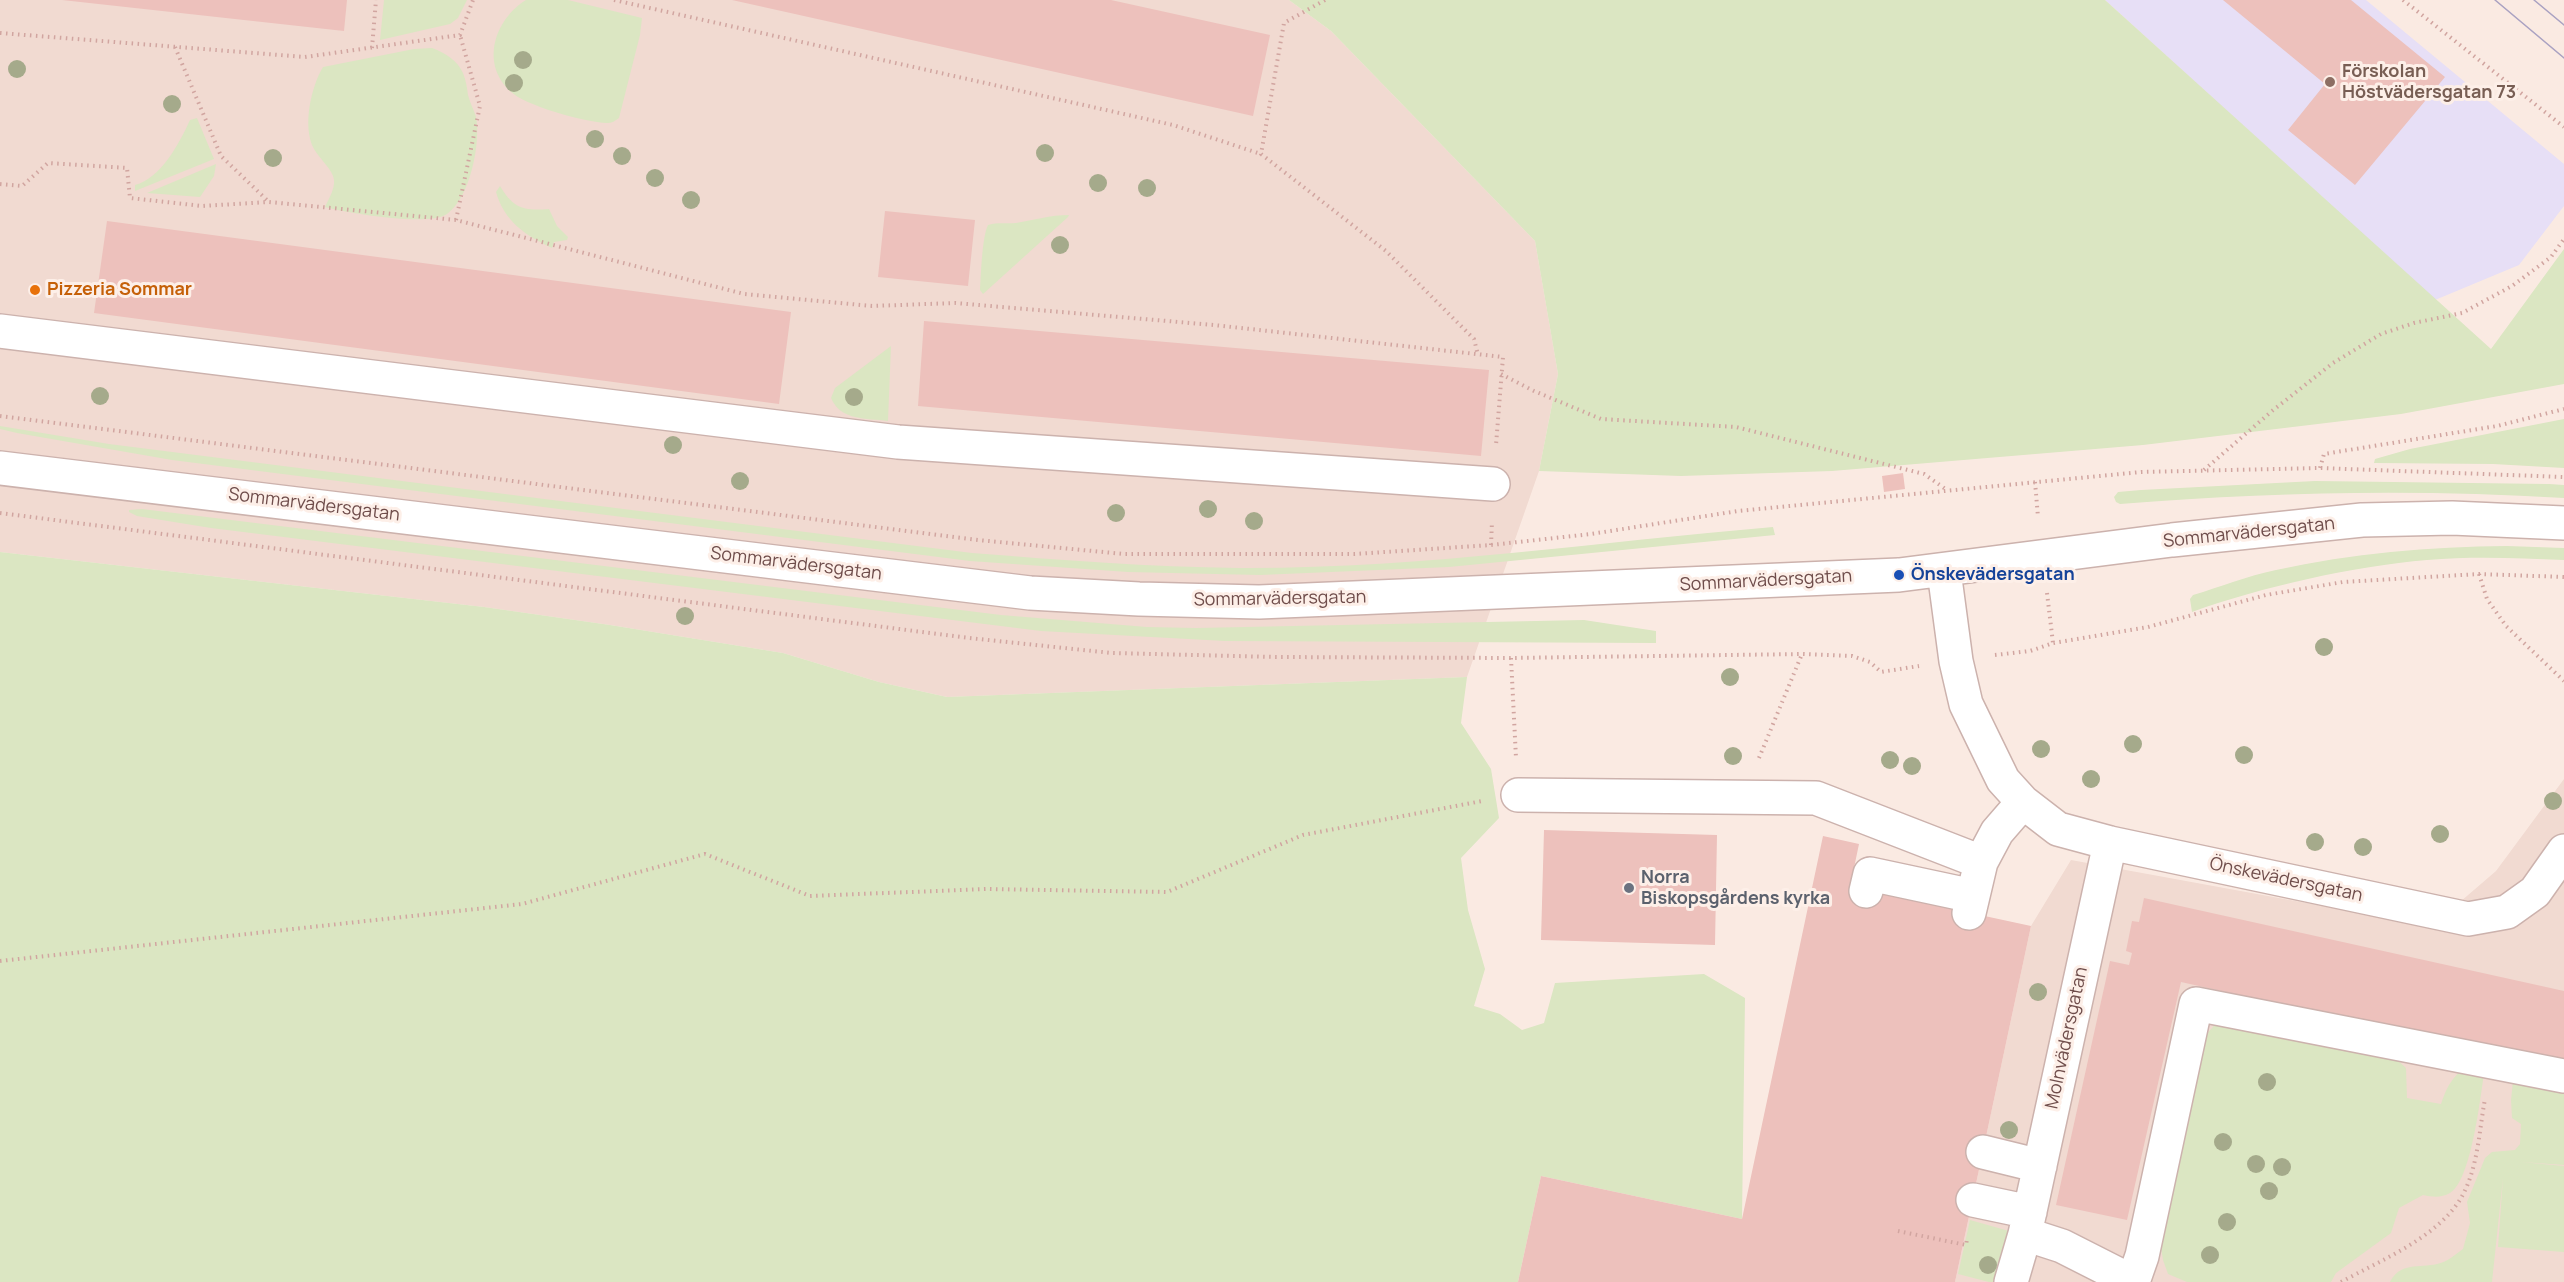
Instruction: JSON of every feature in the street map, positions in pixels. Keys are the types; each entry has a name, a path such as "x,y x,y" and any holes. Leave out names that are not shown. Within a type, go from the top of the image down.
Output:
{"street":[{"path":"0,331 898,442 1493,484"},
{"name":"Sommarvädersgatan","path":"0,468 1030,593 1259,602 1888,576 1944,571 2172,540 2362,520 2452,518 2564,523"},
{"name":"Önskevädersgatan","path":"1944,571 1956,661 1966,704 2003,780 2023,802 2058,829 2110,843 2468,919 2506,912 2535,892 2564,851"},
{"path":"1518,795 1816,798 1981,862"},
{"path":"1866,891 1870,874 1971,905 1981,862 1997,832 2023,802"},
{"name":"Molnvädersgatan","path":"2011,1282 2040,1166 2110,843"},
{"path":"1973,1200 2027,1223 2062,1246 2133,1282 2142,1256 2196,1004 2564,1076"},
{"path":"1983,1152 2040,1166"}],"path":[{"path":"372,48 376,0"},
{"path":"456,220 480,106 460,35 473,0"},
{"path":"614,0 1173,125 1261,154 1386,251 1474,339 1478,355"},
{"path":"1261,154 1284,23 1325,0"},
{"path":"2403,0 2564,127"},
{"path":"0,33 305,57 460,35"},
{"path":"175,47 221,156 269,202"},
{"path":"0,184 22,186 48,163 127,168 130,198 202,206 269,202 456,220 744,294 872,306 955,303 1214,325 1503,357"},
{"path":"2204,471 2272,411 2333,363 2381,334 2414,323 2462,313 2472,308 2512,286 2551,256 2564,239"},
{"path":"1501,374 1534,391 1601,419 1736,427 1924,474 1948,490"},
{"path":"2320,468 2324,454 2497,426 2564,409"},
{"path":"2479,574 2487,599 2506,626 2564,681"},
{"path":"1743,796 1802,654"},
{"path":"0,961 522,904 705,854 810,896 986,889 1167,892 1303,835 1518,795 1511,658"},
{"path":"2341,1282 2434,1230 2461,1198 2474,1163 2491,1063"},
{"path":"1898,1230 1963,1244"}],"shaded area":[{"path":"0,0 1289,0 1331,31 1535,241 1558,374 1539,471 1467,677 947,697 879,682 783,653 610,625 484,607 0,552"},
{"name":"Förskolan Höstvädersgatan 73","path":"2105,0 2366,0 2564,164 2564,206 2519,265 2435,300"},
{"path":"2564,779 2564,1282 1955,1282 2031,926 2071,860 2432,926 2496,871"}],"green space":[{"path":"384,0 467,0 458,18 450,24 380,40"},
{"path":"526,0 568,0 642,18 640,35 619,118 607,123 556,112 518,97 501,80 495,68 495,42 506,18"},
{"path":"1289,0 2105,0 2491,349 2564,249 2564,384 2401,414 2143,445 1832,471 1681,476 1539,471 1558,374 1535,241 1331,31"},
{"path":"432,48 450,58 461,69 476,117 475,155 462,196 447,214 437,218 388,218 325,207 332,192 334,180 310,140 308,119 315,85 323,67 414,49"},
{"path":"197,118 214,159 135,191 135,185 161,168 175,149 190,120"},
{"path":"216,164 214,176 200,197 147,193"},
{"path":"500,186 509,199 520,206 549,209 557,226 568,237 567,240 554,242 552,248 525,233 504,211 496,192"},
{"path":"1069,215 983,294 980,290 981,266 988,225"},
{"path":"891,346 888,421 855,417 841,411 831,398 835,388"},
{"path":"2564,419 2564,468 2493,464 2374,463 2375,459 2410,449"},
{"path":"0,426 109,444 972,553 1106,563 1239,568 1306,567 1507,554 1773,527 1775,535 1449,567 1260,575 1128,572 970,561 172,460 17,433 0,429"},
{"path":"2315,481 2564,485 2564,498 2453,493 2342,493 2120,504 2114,497 2118,492 2141,490"},
{"path":"142,509 1001,615 1147,627 1196,628 1584,620 1656,631 1656,643 1225,641 1041,631 211,528 137,516 129,512 129,510"},
{"path":"2507,546 2564,548 2564,560 2444,559 2369,567 2277,586 2192,612 2190,599 2193,595 2276,570 2333,559 2391,552"},
{"path":"0,552 484,607 610,625 783,653 879,682 947,697 1467,677 1461,723 1491,769 1499,818 1461,858 1468,910 1485,969 1474,1006 1500,1014 1522,1030 1544,1023 1555,983 1704,974 1745,998 1742,1219 1541,1176 1518,1282 0,1282"},
{"path":"2218,1021 2397,1060 2406,1068 2407,1098 2441,1104 2450,1083 2462,1070 2467,1066 2485,1066 2470,1154 2458,1185 2447,1195 2437,1197 2423,1195 2399,1208 2391,1233 2336,1273 2331,1282 2187,1282 2168,1274 2159,1236 2200,1042"},
{"path":"2514,1071 2545,1090 2564,1094 2564,1165 2521,1162 2564,1166 2564,1252 2498,1247 2503,1178 2492,1282 2390,1282 2399,1271 2410,1267 2441,1263 2463,1249 2470,1223 2467,1202 2485,1158 2492,1152 2515,1150 2520,1144 2521,1124 2512,1118"},
{"path":"1970,1220 2016,1233 2000,1282 1989,1282 1958,1274"}],"building":[{"path":"62,0 347,0 344,31"},
{"path":"732,0 1111,0 1270,35 1253,116"},
{"path":"2223,0 2351,0 2445,77 2355,185 2288,130 2325,84"},
{"path":"885,211 975,220 968,286 878,277"},
{"path":"107,221 791,312 779,404 94,313"},
{"path":"924,321 1489,370 1481,456 918,406"},
{"path":"1903,473 1905,489 1884,492 1882,476"},
{"name":"Norra Biskopsgårdens kyrka","path":"1544,830 1717,835 1715,945 1541,940"},
{"path":"1823,836 1859,844 1850,887 2031,926 1955,1282 1518,1282 1541,1176 1742,1219"},
{"path":"2144,898 2564,991 2564,1067 2181,982 2127,1220 2056,1205 2110,961 2129,965 2132,953 2126,951 2132,921 2139,922"}],"tram line":[{"path":"2495,0 2564,58"},
{"path":"2534,0 2564,25"}],"place":[{"name":"Förskolan Höstvädersgatan 73","path":"2330,82"},
{"name":"Pizzeria Sommar","path":"35,290"},
{"name":"Önskevädersgatan","path":"1899,575"},
{"name":"Norra Biskopsgårdens kyrka","path":"1629,888"}]}
